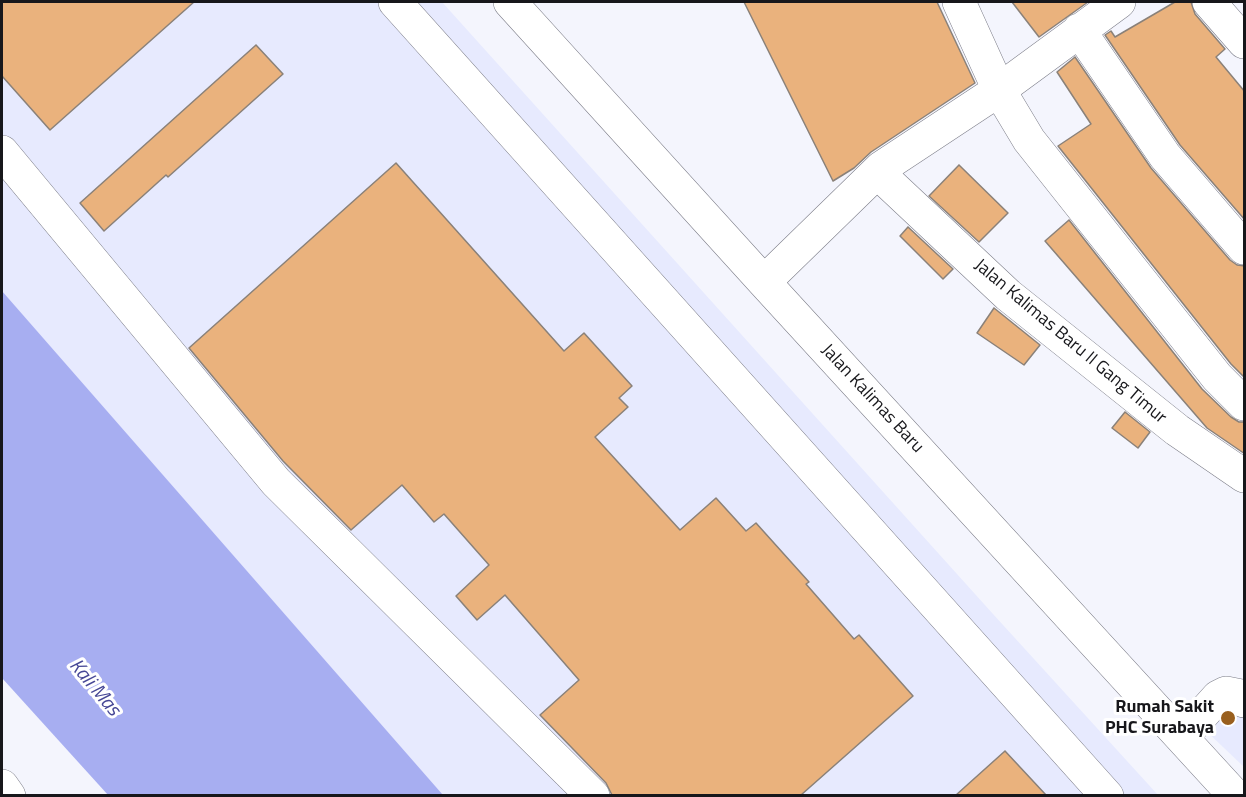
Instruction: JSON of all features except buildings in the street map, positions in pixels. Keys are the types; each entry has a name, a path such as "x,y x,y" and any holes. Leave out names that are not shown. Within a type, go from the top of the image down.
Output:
{"street":[{"path":"395,2 1107,795"},
{"name":"Jalan Kalimas Baru","path":"510,2 1235,795"},
{"path":"959,2 999,90 1029,140 1217,377 1245,404"},
{"path":"764,282 877,172 999,90 1119,2"},
{"path":"1209,2 1245,42"},
{"path":"1079,30 1165,156 1245,248"},
{"path":"2,153 276,482 593,795"},
{"name":"Jalan Kalimas Baru II Gang Timur","path":"877,172 1008,295 1177,430 1245,476"},
{"path":"1182,737 1218,698 1226,693 1241,696 1245,701"},
{"path":"2,786 9,795"}],"shaded area":[{"path":"2,2 442,2 1158,795 443,795 2,291"},
{"name":"Rumah Sakit PHC Surabaya","path":"1244,686 1244,767 1202,727"}],"water":[{"name":"Kali Mas","path":"2,291 443,795 108,795 2,678"}],"place":[{"name":"Rumah Sakit PHC Surabaya","path":"1228,718"}]}
